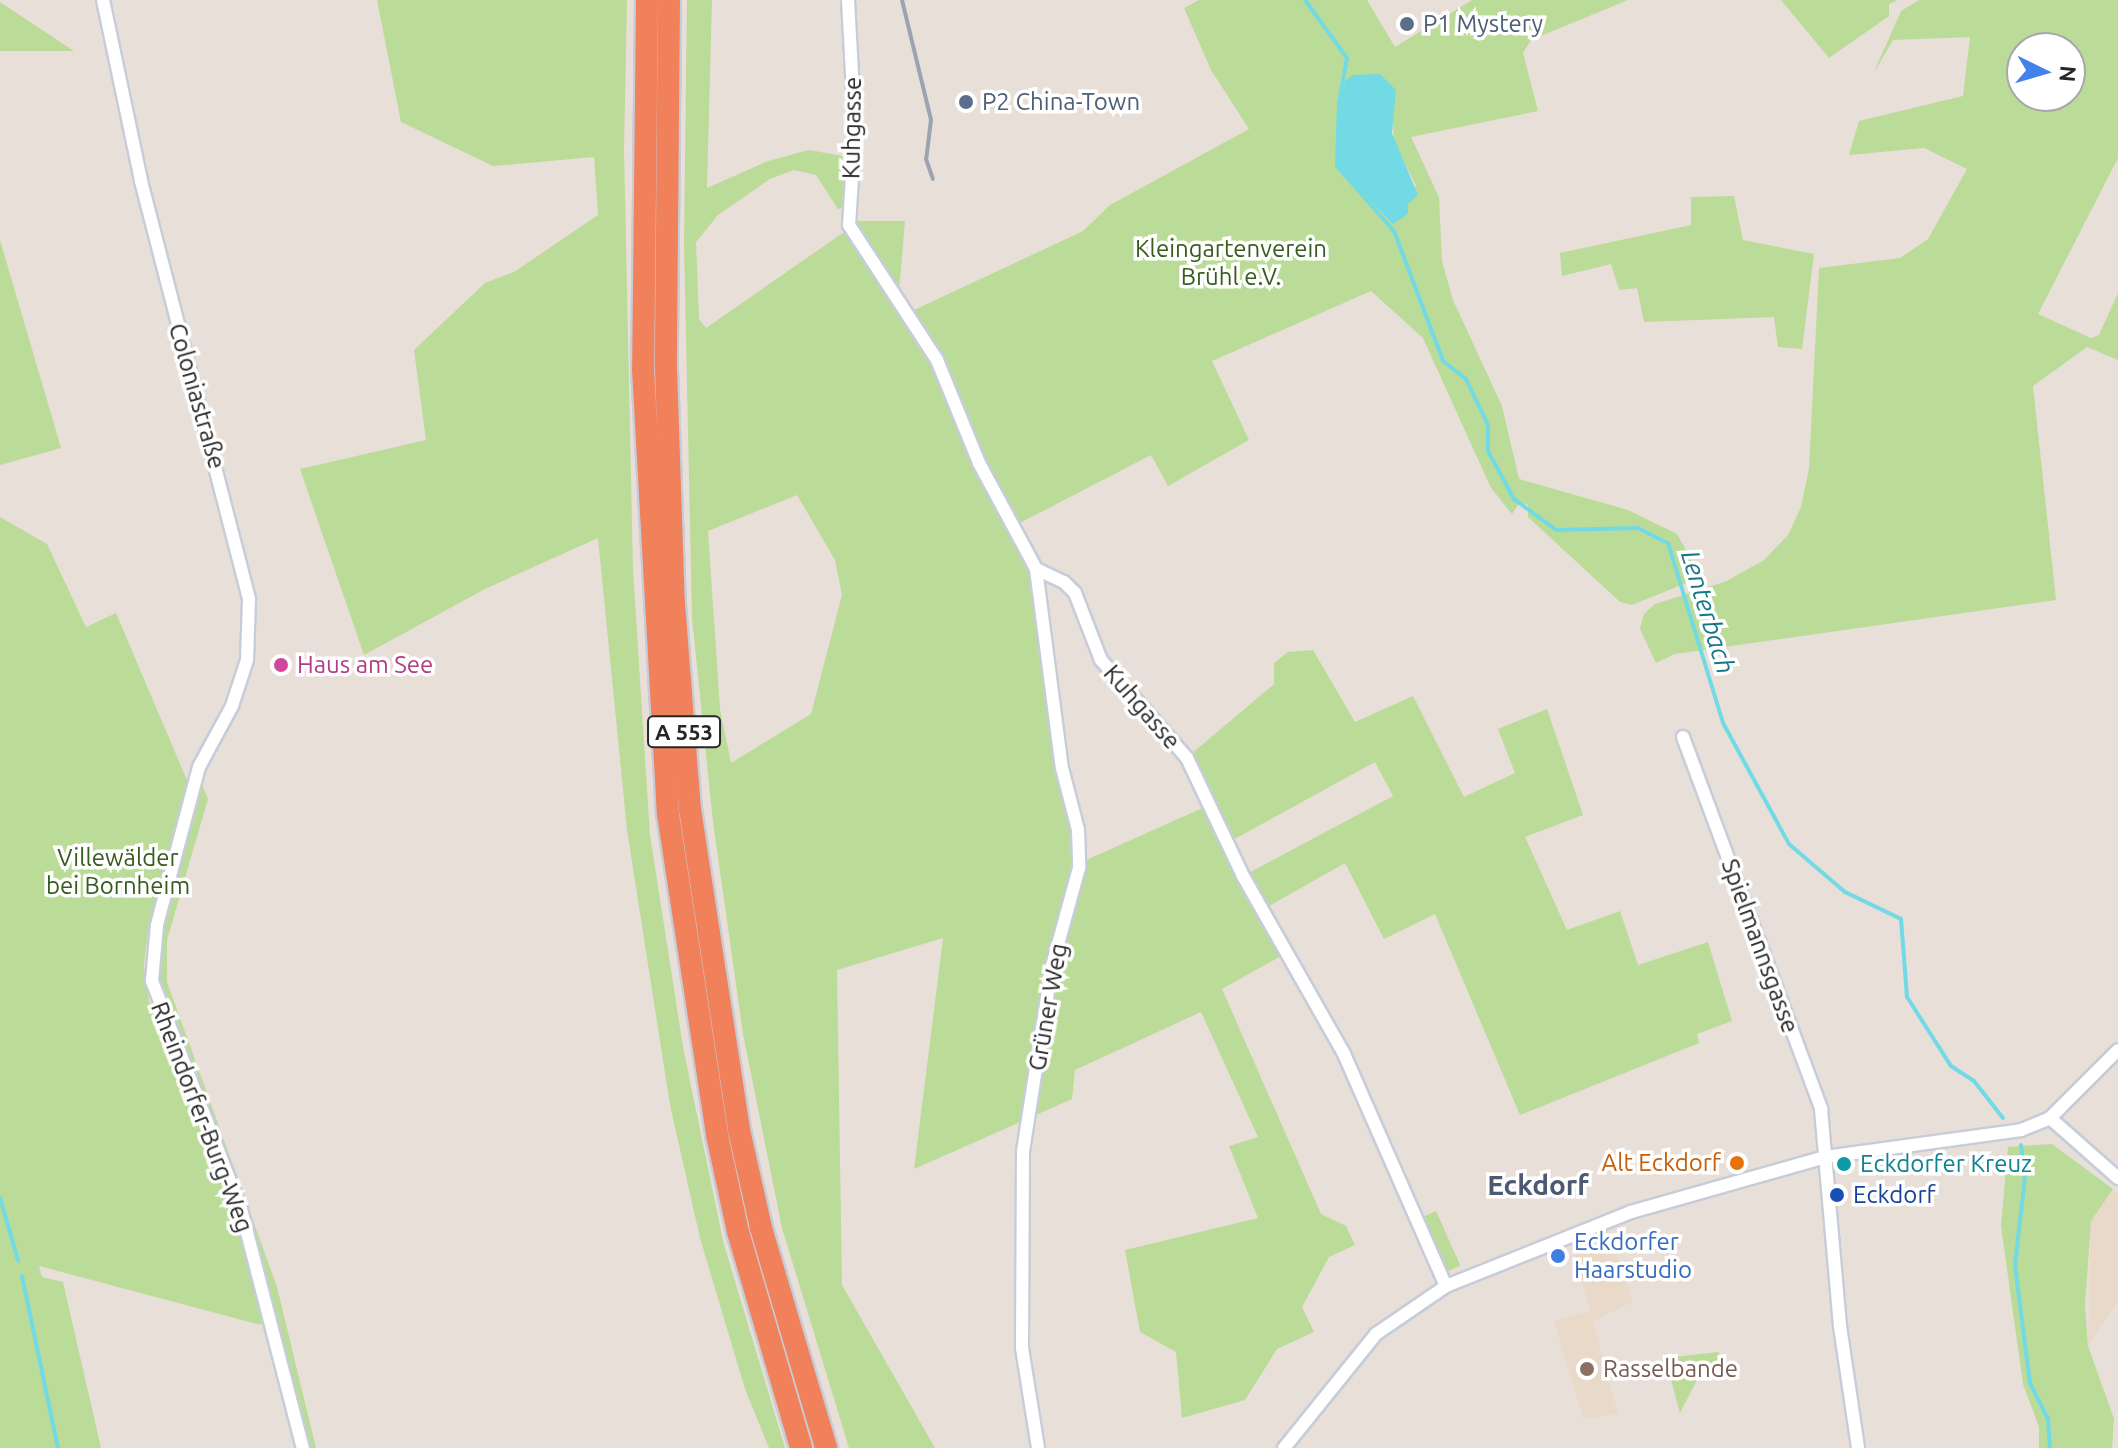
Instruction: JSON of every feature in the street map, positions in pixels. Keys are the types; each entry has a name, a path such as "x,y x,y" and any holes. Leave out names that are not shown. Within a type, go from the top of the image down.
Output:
{"highway":[{"name":"A 553","path":"647,0 643,369 668,814 717,1135 738,1232 801,1448"},
{"name":"A 553","path":"669,0 666,368 674,603 690,809 739,1130 761,1228 826,1448"}],"street":[{"name":"Coloniastraße","path":"103,0 141,181 249,599 247,660 232,706 199,767 195,785"},
{"name":"Kuhgasse","path":"848,0 855,128 849,225 937,360 977,458 1036,569 1064,582 1075,593 1106,668 1187,758 1243,876 1344,1054 1446,1286"},
{"name":"Grüner Weg","path":"1036,569 1062,768 1078,830 1079,868 1052,966 1023,1152 1022,1348 1038,1448"},
{"name":"Spielmannsgasse","path":"1683,737 1821,1109 1840,1326 1858,1448"},
{"name":"Rheindorfer-Burg-Weg","path":"195,785 157,925 152,981 241,1209 303,1448"},
{"path":"1284,1448 1376,1334 1446,1286 1631,1212 1825,1157 2021,1130 2050,1118 2118,1050"},
{"path":"2050,1118 2118,1178"}],"shaded area":[{"path":"2113,1189 2118,1193 2118,1302 2088,1346 2091,1221"},
{"name":"Rasselbande","path":"1609,1231 1633,1302 1593,1321 1618,1414 1583,1419 1554,1321 1590,1311 1572,1245"}],"green space":[{"path":"377,0 627,0 624,150 633,571 650,835 683,1047 723,1241 785,1448 769,1448 745,1389 700,1238 670,1105 627,830 598,538 485,589 364,655 300,469 426,440 414,350 485,283 514,272 598,215 594,157 493,166 401,122"},
{"path":"687,0 712,0 707,188 768,161 809,150 848,157 843,208 838,209 816,175 794,170 770,179 718,215 696,242 699,319 706,328 847,230 932,361 1032,572 1084,861 1207,806 1239,878 1393,796 1375,762 1231,841 1190,755 1274,684 1274,663 1288,652 1313,650 1355,722 1413,696 1464,797 1515,773 1498,729 1547,709 1583,815 1525,837 1567,930 1620,911 1638,965 1708,942 1732,1021 1697,1034 1699,1043 1520,1115 1435,914 1384,939 1345,863 1257,913 1281,956 1222,989 1321,1214 1346,1226 1355,1245 1329,1257 1302,1307 1314,1332 1277,1349 1245,1400 1182,1418 1176,1352 1140,1332 1125,1250 1258,1218 1229,1146 1258,1137 1201,1012 1075,1070 1072,1099 914,1169 943,938 837,970 842,1285 935,1448 849,1448 782,1228 743,1034 713,822 692,618 684,244","holes":["797,495 835,560 842,595 811,714 731,763 720,709 708,531"]},
{"name":"Kleingartenverein Brühl e.V.","path":"1199,0 1367,0 1395,47 1472,0 1628,0 1531,40 1523,53 1538,111 1411,137 1439,197 1442,261 1453,300 1502,406 1519,479 1628,510 1677,534 1701,577 1632,605 1620,602 1528,517 1528,505 1520,502 1512,514 1491,488 1423,338 1371,291 1212,361 1249,440 1168,486 1151,455 1018,524 985,455 978,454 947,371 912,311 1083,231 1110,205 1249,129 1211,70 1184,8","holes":["1393,125 1394,142 1416,186 1408,204 1337,166"]},
{"path":"1781,0 1898,0 1889,4 1889,16 1829,58"},
{"path":"1919,0 2118,0 2118,158 2038,314 2091,338 2099,335 2118,293 2118,360 2087,347 2033,386 2056,600 1675,654 1656,663 1640,629 1644,614 1655,604 1727,581 1764,560 1788,535 1801,507 1809,468 1819,268 1900,258 1928,239 1967,169 1924,148 1849,155 1859,121 1963,96 1970,37 1893,40 1873,74 1901,11"},
{"path":"0,2 74,51 0,51"},
{"path":"1734,196 1743,240 1814,254 1802,349 1778,347 1774,317 1644,322 1637,288 1619,290 1611,264 1562,276 1560,253 1691,225 1691,197"},
{"path":"853,221 905,221 899,291"},
{"path":"0,240 61,448 0,465"},
{"name":"Villewälder bei Bornheim","path":"0,517 47,544 86,627 116,613 189,785 157,912 149,923 144,965 149,1001 232,1208 263,1319 261,1325 39,1266 42,1277 63,1282 101,1448 0,1448"},
{"path":"201,783 208,799 167,940 167,982 277,1287 316,1448 310,1448 251,1223 158,981 163,924"},
{"path":"2052,1144 2113,1189 2091,1221 2085,1306 2088,1346 2114,1419 2112,1448 2039,1448 2039,1427 2023,1384 2001,1226 2008,1147"},
{"path":"1436,1211 1460,1266 1445,1273 1420,1218"},
{"path":"1718,1352 1722,1360 1704,1366 1680,1413 1665,1358"}],"water":[{"path":"1380,74 1396,90 1392,133 1418,195 1408,204 1408,214 1393,224 1337,166 1339,103 1346,80 1353,75"}],"waterway":[{"name":"Lenterbach","path":"1305,0 1347,58 1339,103 1337,166 1394,231 1443,361 1466,379 1488,425 1488,451 1514,499 1556,530 1638,528 1668,543 1723,723 1789,844 1845,892 1901,919 1907,997 1951,1066 1974,1081 2003,1118"},
{"path":"2021,1145 2025,1177 2015,1265 2030,1383 2048,1419 2050,1448"},
{"path":"0,1198 18,1260"},
{"path":"22,1276 58,1448"}],"railway":[{"path":"902,0 931,120 926,159 933,179"}],"place":[{"name":"P1 Mystery","path":"1407,24"},
{"name":"P2 China-Town","path":"966,102"},
{"name":"Haus am See","path":"281,665"},
{"name":"Alt Eckdorf","path":"1737,1163"},
{"name":"Eckdorfer Kreuz","path":"1844,1164"},
{"name":"Eckdorf","path":"1837,1195"},
{"name":"Eckdorfer Haarstudio","path":"1558,1256"},
{"name":"Rasselbande","path":"1587,1369"}],"district":[{"name":"Eckdorf","path":"1538,1185"}]}
